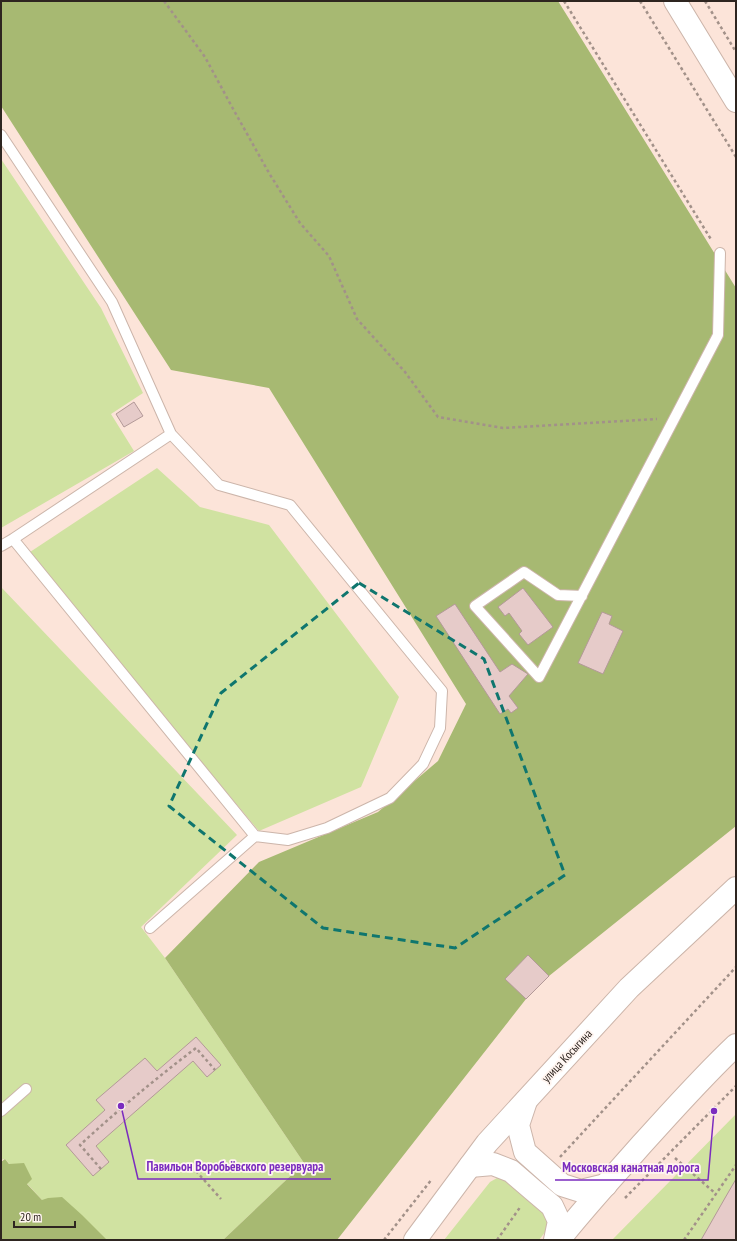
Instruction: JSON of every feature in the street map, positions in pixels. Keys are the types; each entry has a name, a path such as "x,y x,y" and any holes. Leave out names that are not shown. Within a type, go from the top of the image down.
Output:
{"main road":[{"path":"675,1 736,101"},
{"name":"улица Косыгина","path":"415,1240 487,1143 526,1100 629,988 736,888"},
{"path":"558,1240 692,1089 713,1066 736,1045"},
{"path":"526,1100 518,1125 525,1152 562,1185 581,1191 606,1185"},
{"path":"470,1166 493,1164 511,1171 552,1206 559,1221 555,1240"}],"lane":[{"path":"1,135 112,302 171,434 220,485 290,505 442,690 440,728 423,764 390,798 327,828 288,840 255,836 13,539"},
{"path":"582,596 558,595 524,572 475,606 539,677 582,596 718,335 720,253"},
{"path":"1,546 171,434"},
{"path":"150,928 255,836"},
{"path":"1,1111 26,1089"}],"path":[{"path":"164,1 205,57 269,173 300,223 329,256 357,319 405,372 438,417 503,428 675,418"},
{"path":"564,1 720,253"},
{"path":"640,1 736,156"},
{"path":"705,1 736,52"},
{"path":"546,1172 736,967"},
{"path":"101,1169 80,1145 112,1116 196,1048 215,1070"},
{"path":"622,1201 736,1086"},
{"path":"675,1158 716,1194"},
{"path":"684,1240 736,1165"},
{"path":"196,1171 221,1199"}],"highlighted area":[{"path":"359,583 484,659 565,875 455,948 323,928 169,806 221,693"}],"green space":[{"path":"1,1 558,1 736,288 736,826 549,976 526,999 337,1240 223,1240 304,1163 165,958 259,862 378,812 438,761 466,704 269,388 171,370 1,106"},
{"path":"1,159 101,308 143,393 111,414 134,451 1,528"},
{"path":"157,468 200,507 269,525 399,697 361,787 259,831 27,554"},
{"path":"1,587 237,835 141,927 165,958 304,1163 223,1240 78,1240 5,1159 1,1160"},
{"path":"736,1114 736,1240 612,1240"},
{"path":"5,1159 9,1164 24,1163 32,1179 27,1184 42,1200 62,1197 107,1240 1,1240 1,1162"},
{"path":"504,1177 556,1218 539,1240 444,1240 490,1182 497,1178"}],"building":[{"path":"134,402 143,416 124,427 116,414"},
{"path":"523,588 553,627 528,645 519,634 522,631 509,613 505,616 498,607"},
{"path":"455,604 500,672 512,664 528,674 509,696 518,708 511,713 508,709 500,714 436,616"},
{"path":"602,612 612,616 609,624 623,631 603,674 578,663"},
{"path":"528,955 549,976 526,999 505,979"},
{"path":"196,1037 221,1065 207,1077 193,1061 96,1146 109,1162 93,1176 66,1145 105,1110 96,1100 145,1058 157,1071"},
{"path":"736,1179 736,1240 701,1240 725,1198"}],"place":[{"name":"Павильон Воробьёвского резервуара","path":"121,1106"},
{"name":"Московская канатная дорога","path":"714,1111"}]}
